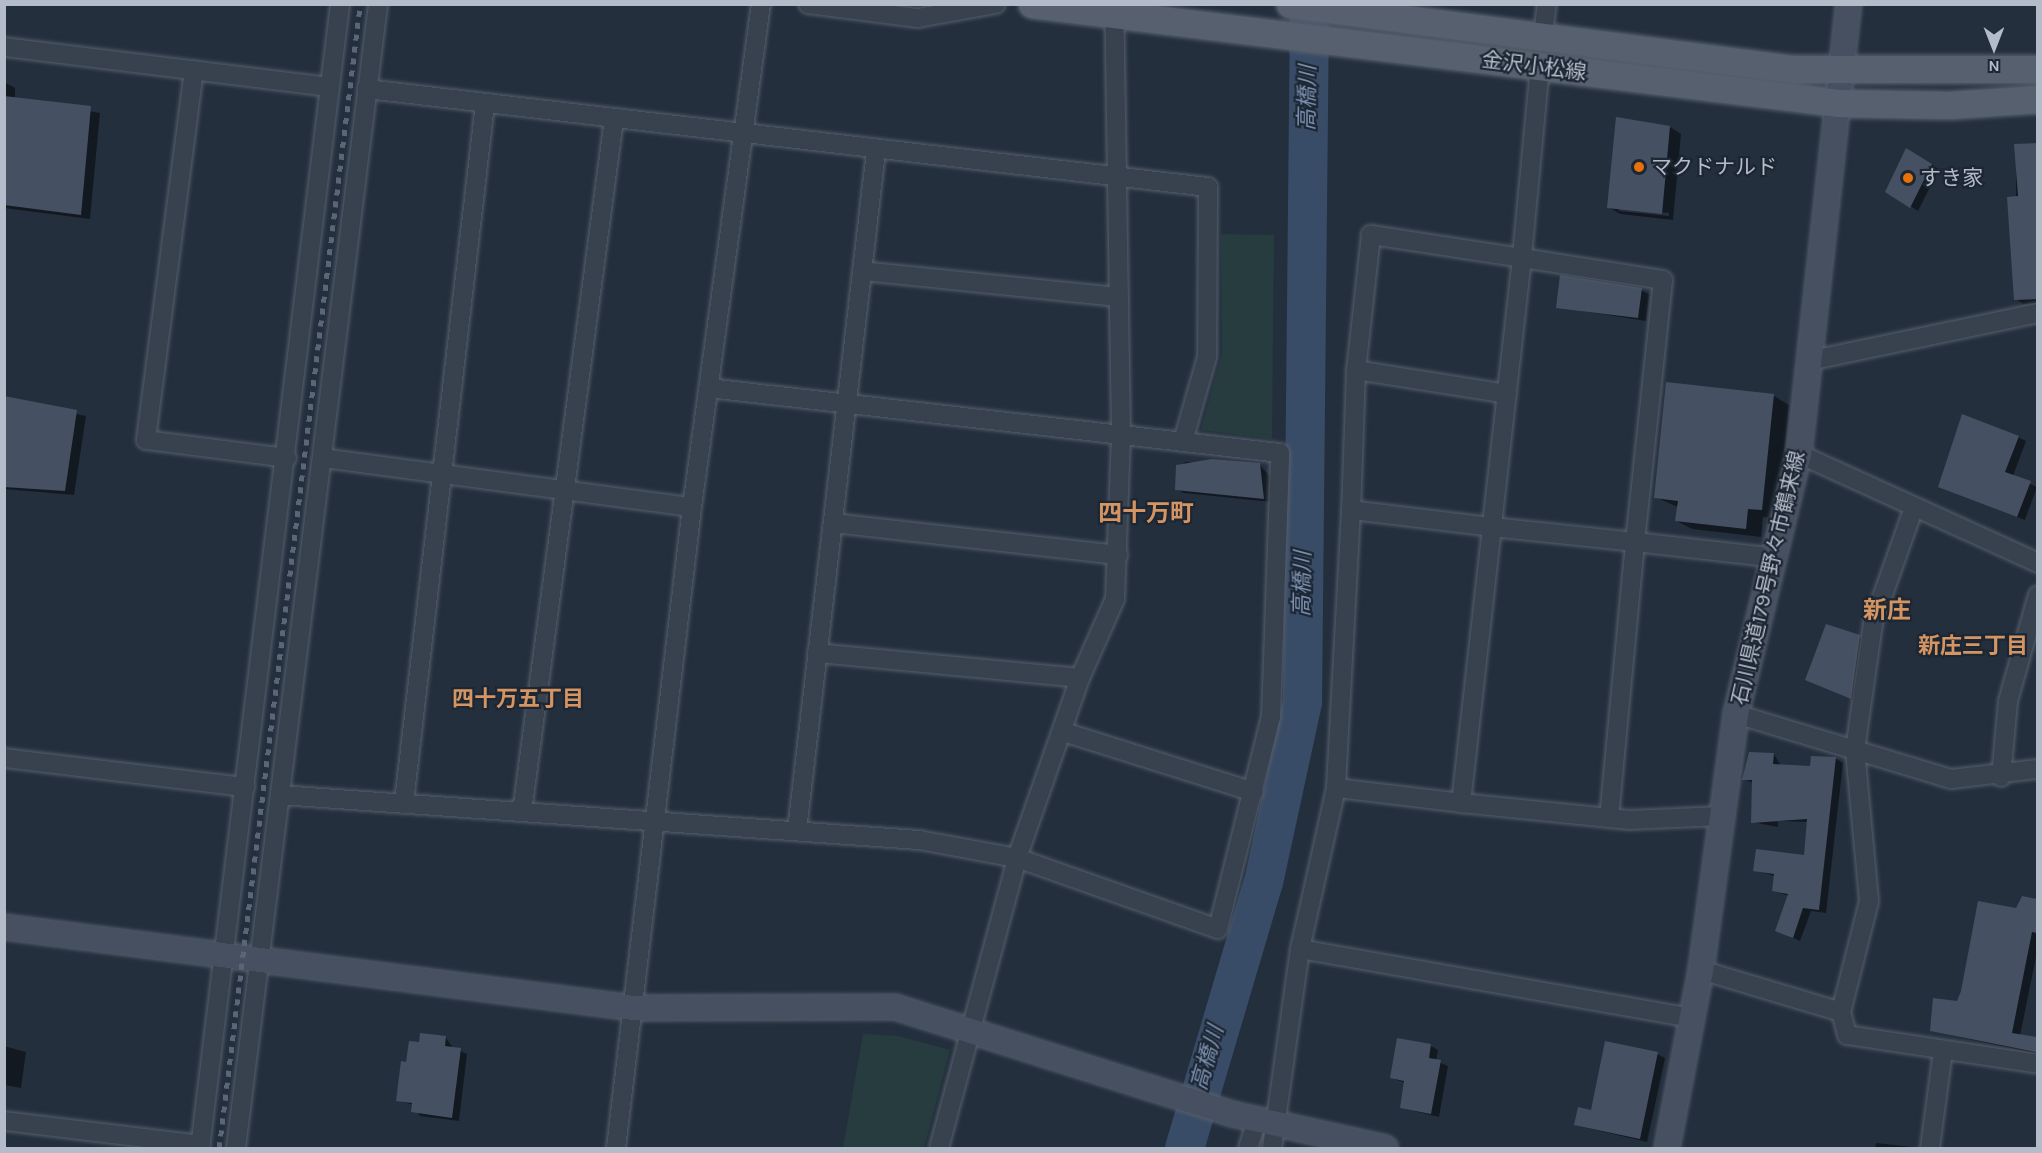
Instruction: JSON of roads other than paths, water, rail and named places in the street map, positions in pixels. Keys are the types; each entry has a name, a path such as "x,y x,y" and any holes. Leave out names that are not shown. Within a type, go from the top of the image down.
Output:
{"main road":[{"name":"金沢小松線","path":"1032,4 1114,10 1284,36 1838,103 1949,105 2037,99"},
{"name":"金沢小松線","path":"1290,4 1842,72 2037,69"}],"street":[{"path":"4,1122 201,1147 287,458 340,4"},
{"path":"242,1149 236,1148 378,4"},
{"path":"616,1149 658,822 692,507 761,4"},
{"path":"808,4 918,18 996,4"},
{"path":"1543,35 1547,4"},
{"name":"石川県道179号野々市鶴来線","path":"1667,1149 1701,970 1736,714 1777,558 1799,454 1813,360 1849,4"},
{"path":"939,1149 1017,858 1064,732 1080,678 1115,599 1121,435 1114,10"},
{"path":"4,46 329,87"},
{"path":"1461,803 1522,258 1540,66"},
{"path":"194,70 146,440 287,458"},
{"path":"367,89 1116,179 1208,187 1207,357 1183,441"},
{"path":"404,802 485,104"},
{"path":"522,812 614,119"},
{"path":"797,830 876,151"},
{"path":"1259,1136 1336,788 1352,510 1356,370 1371,235 1663,280 1609,818"},
{"path":"862,271 1119,297"},
{"path":"1813,360 2037,313"},
{"path":"1356,370 1507,394"},
{"path":"280,795 920,840 1017,858 1218,929 1271,717 1280,453 709,388"},
{"path":"1799,454 2037,563"},
{"path":"323,458 692,507"},
{"path":"1914,507 1873,623 1855,750 1869,901 1840,1012 1847,1035 2037,1064"},
{"path":"1352,510 1777,558"},
{"path":"832,523 1118,555"},
{"path":"2001,777 2008,700 2037,596"},
{"path":"817,653 1080,678"},
{"path":"1736,714 1951,779 2001,777 2037,769"},
{"path":"1064,732 1254,792"},
{"path":"4,758 245,787"},
{"path":"1336,788 1609,818 1722,816"},
{"path":"4,927 260,958 634,1008 895,1007 1232,1114 1272,1149"},
{"path":"1300,949 1691,1018"},
{"path":"1701,970 1840,1012"},
{"path":"1930,1149 1943,1051"},
{"path":"1259,1136 1385,1149"}],"waterway":[{"name":"高橋川","path":"1184,1148 1263,882 1302,701 1309,4"}],"railway":[{"path":"219,1148 360,4"}],"place":[{"name":"マクドナルド","path":"1639,167"},
{"name":"すき家","path":"1908,178"}],"district":[{"name":"四十万町","path":"1146,514"},
{"name":"新庄","path":"1887,611"},
{"name":"新庄三丁目","path":"1973,647"},
{"name":"四十万五丁目","path":"518,700"}]}
